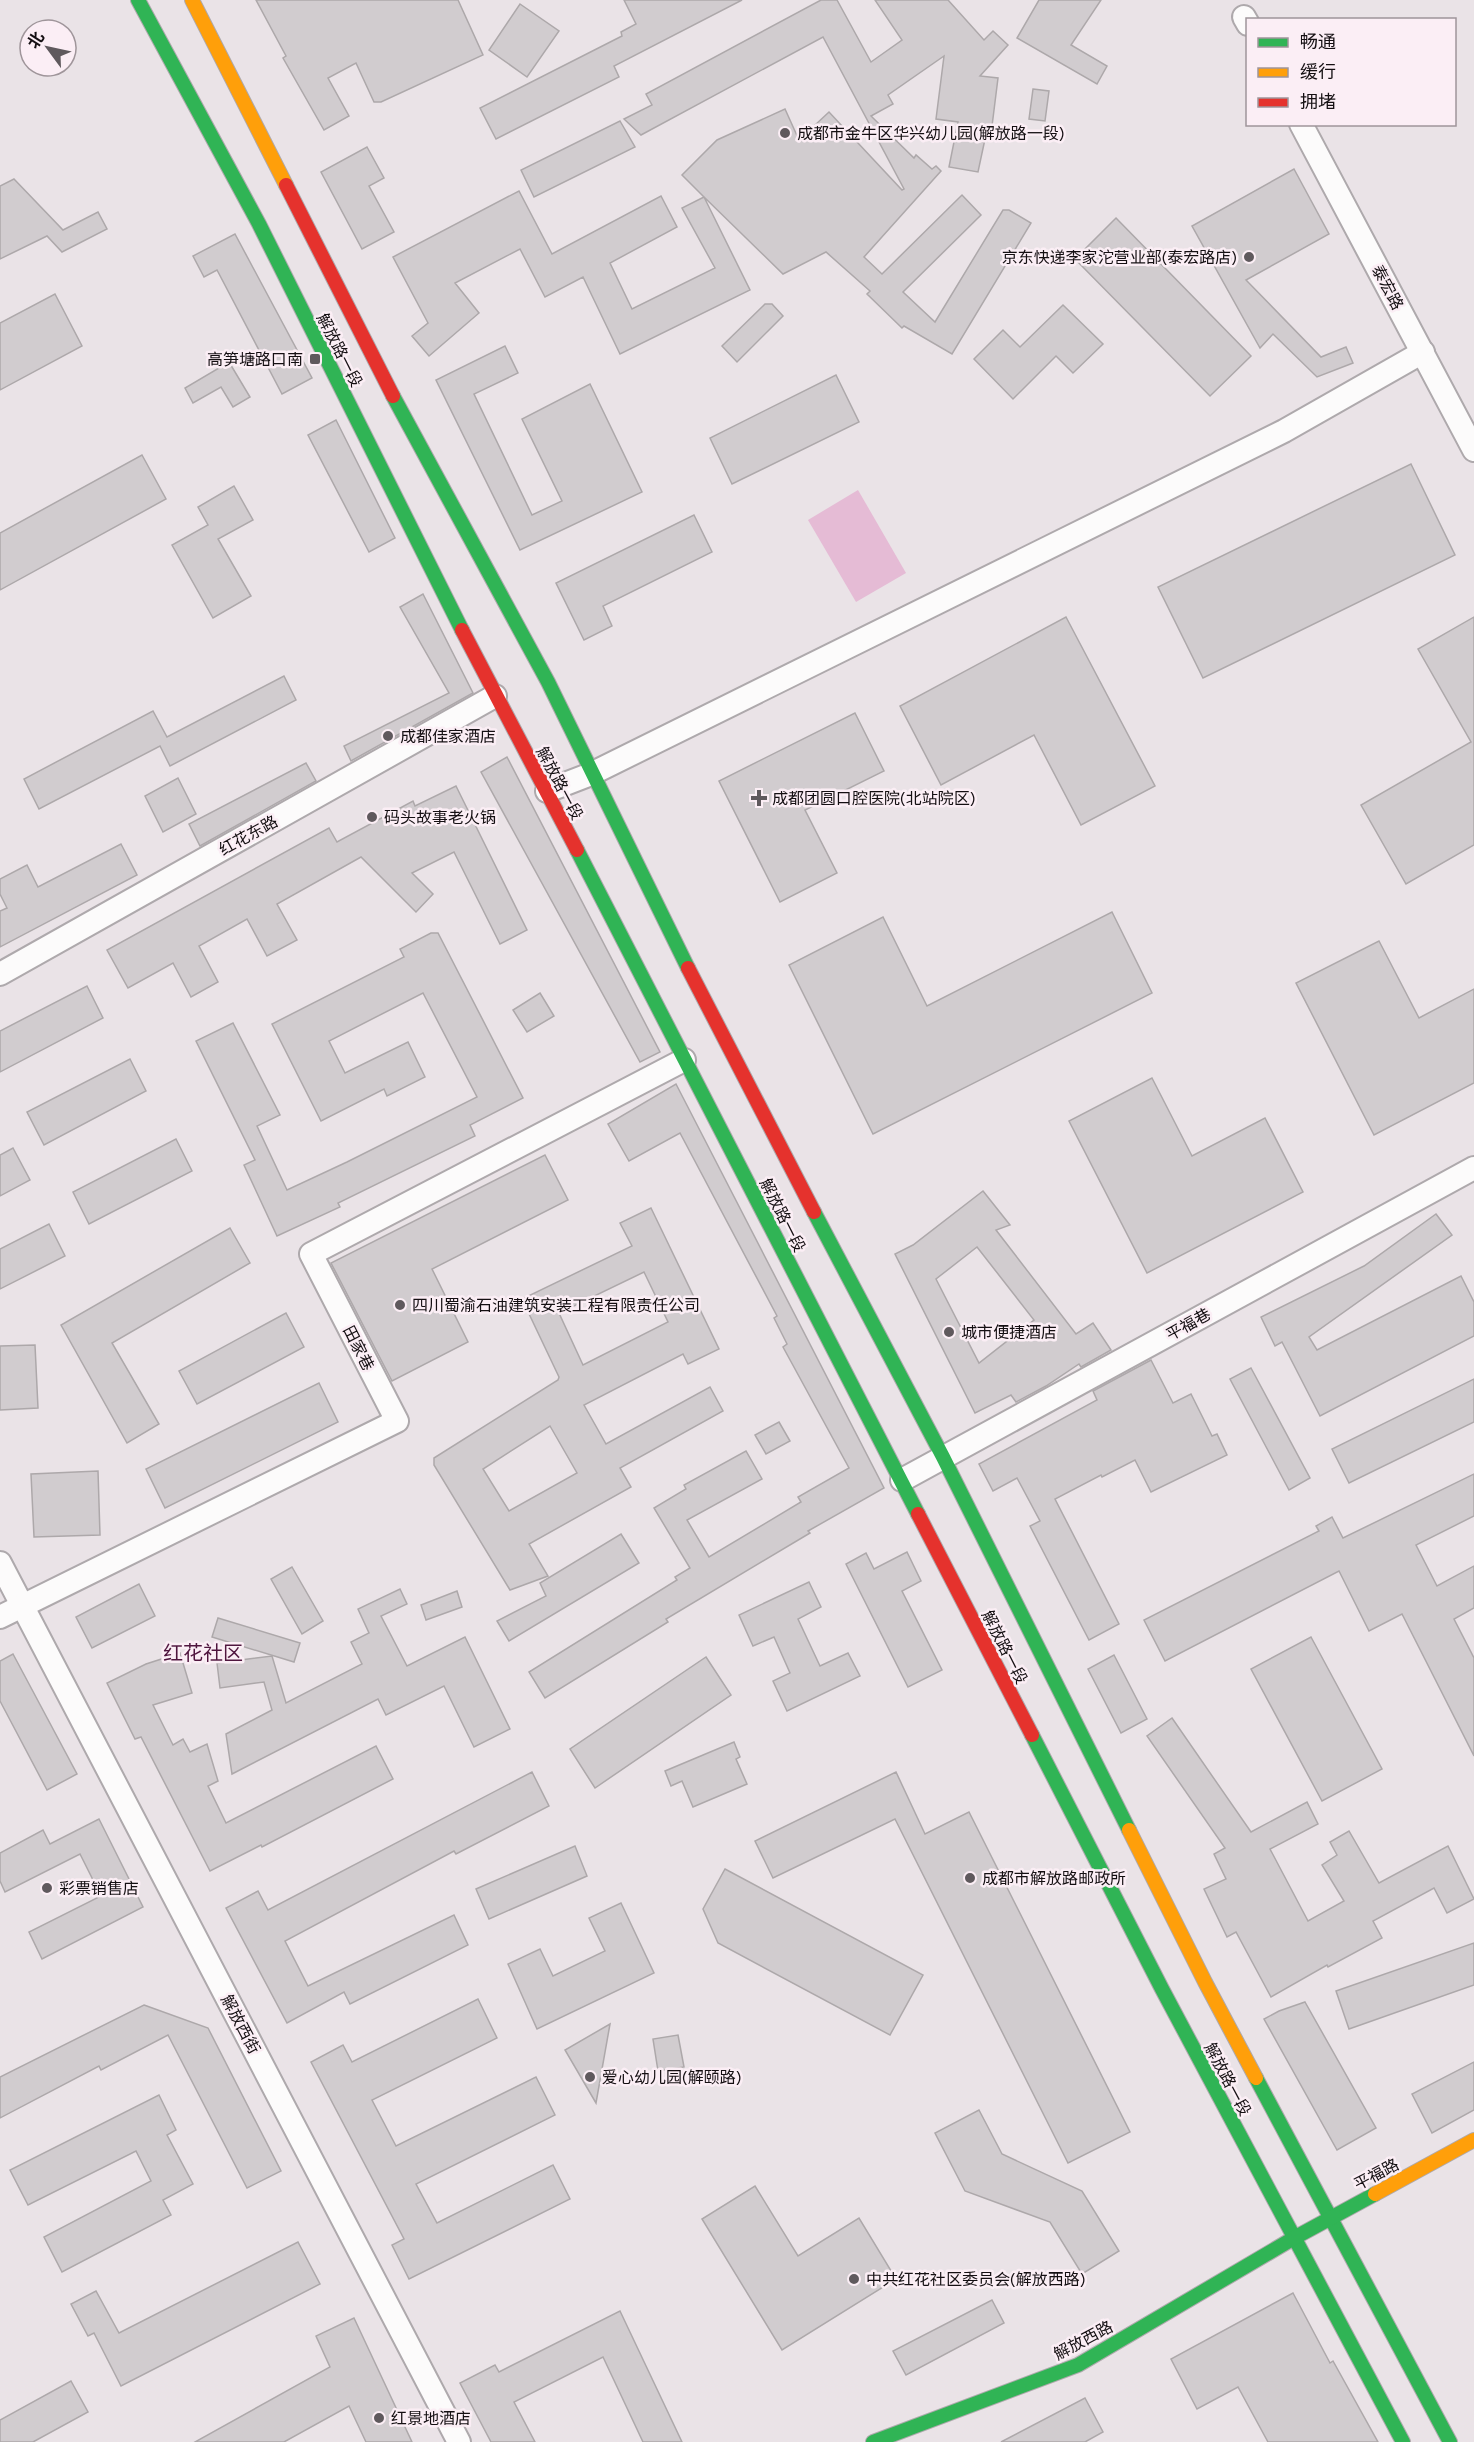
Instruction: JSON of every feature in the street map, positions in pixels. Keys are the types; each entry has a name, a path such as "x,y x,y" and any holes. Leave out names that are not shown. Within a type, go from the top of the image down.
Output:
{"main road":[{"name":"解放路一段","path":"138,0 259,224 495,696 547,791 902,1480 1156,1979 1403,2442"},
{"name":"解放路一段","path":"192,0 422,452 548,682 591,774 717,1027 943,1457 1205,1982 1450,2442"},
{"name":"平福路","path":"1294,2238 1474,2140"},
{"name":"解放西路","path":"873,2442 1078,2365 1294,2238"}],"street":[{"name":"泰宏路","path":"1302,126 1474,450"},
{"path":"547,791 591,774 1273,436 1423,352"},
{"name":"红花东路","path":"0,974 495,696"},
{"name":"田家巷","path":"0,1617 398,1421 311,1254 684,1060"},
{"name":"平福巷","path":"902,1480 1474,1168"},
{"name":"解放西街","path":"0,1563 459,2442"}],"shaded area":[{"path":"858,490 906,573 856,602 808,520"}],"building":[{"path":"256,0 458,0 483,55 381,102 374,102 356,63 328,78 349,116 324,130 283,58 286,56"},
{"path":"624,0 742,0 614,66 619,77 496,139 480,108 622,36 621,32 636,24"},
{"path":"821,0 837,0 871,62 902,40 875,0 948,0 984,40 993,31 1008,45 980,76 998,78 992,126 988,125 978,172 949,167 958,122 936,119 944,56 888,95 893,104 871,116 914,158 916,155 932,169 936,166 941,171 864,257 882,274 962,195 981,215 903,292 935,322 1003,210 1009,210 1031,223 952,354 904,326 902,328 867,294 870,291 826,252 783,274 682,175 717,140 785,109 799,140 829,112 902,190 904,189 823,37 641,135 624,119 652,105 646,94"},
{"path":"1039,0 1101,0 1071,45 1107,66 1097,84 1017,38"},
{"path":"520,4 559,31 527,77 489,50"},
{"path":"1033,89 1049,91 1045,121 1029,119"},
{"path":"620,121 635,147 534,197 521,170"},
{"path":"367,147 384,178 369,186 394,232 362,249 321,172"},
{"name":"京东快递李家沱营业部(泰宏路店)","path":"1294,169 1329,234 1246,280 1321,357 1346,347 1353,363 1317,377 1273,334 1260,348 1192,226"},
{"path":"14,179 63,230 98,212 107,229 62,252 47,236 0,259 0,186"},
{"path":"519,191 552,254 661,196 677,227 610,263 632,309 715,268 682,208 704,197 750,290 620,354 583,277 545,297 520,249 455,283 479,313 429,356 412,336 428,323 393,257"},
{"path":"1116,218 1251,356 1210,396 1075,259"},
{"path":"235,234 312,378 282,394 217,270 204,277 193,256"},
{"path":"55,294 82,346 0,390 0,323"},
{"path":"765,304 772,304 783,316 737,362 722,346"},
{"path":"1063,305 1103,344 1073,373 1056,356 1013,399 974,359 1003,330 1020,347"},
{"path":"505,346 518,373 474,394 532,515 562,501 522,419 590,384 642,492 520,550 436,380"},
{"path":"229,362 250,397 233,407 221,387 193,403 185,388"},
{"path":"836,375 859,422 732,484 710,438"},
{"path":"336,420 395,538 369,552 308,435"},
{"path":"142,455 166,499 0,590 0,533"},
{"path":"1411,464 1455,555 1203,678 1158,587"},
{"path":"234,486 253,520 218,539 251,596 213,618 172,545 208,525 198,507"},
{"path":"694,515 712,552 603,606 612,626 584,640 556,583"},
{"path":"423,594 473,693 351,761 344,746 449,693 400,607"},
{"path":"1066,617 1155,786 1081,825 1034,735 941,785 900,706"},
{"path":"1474,617 1474,845 1406,884 1361,805 1471,742 1418,649"},
{"path":"284,676 296,700 170,766 160,746 39,809 24,779 153,711 167,737"},
{"path":"855,713 884,771 805,810 837,873 780,902 719,781"},
{"path":"507,757 660,1052 640,1062 481,772"},
{"path":"306,763 316,781 200,846 189,824"},
{"path":"178,778 196,814 163,832 145,796"},
{"path":"456,786 527,930 500,944 454,852 412,873 433,894 416,912 361,857 277,904 297,940 267,956 247,919 199,946 218,982 191,997 173,963 128,988 107,950 329,828 337,842 413,801 415,806"},
{"path":"121,844 137,875 0,947 0,911 7,908 0,894 0,879 27,865 38,887"},
{"path":"1112,912 1152,993 873,1134 789,965 883,917 927,1006"},
{"path":"431,933 438,933 523,1098 470,1125 475,1136 338,1203 340,1207 277,1236 244,1165 255,1160 196,1041 233,1023 280,1115 257,1126 287,1190 477,1097 423,993 329,1041 345,1073 408,1042 425,1077 387,1096 384,1089 321,1121 272,1024 404,957 400,949"},
{"path":"1379,941 1419,1018 1474,989 1474,1083 1374,1135 1296,983"},
{"path":"87,986 103,1018 0,1072 0,1031"},
{"path":"540,993 554,1016 527,1032 513,1010"},
{"path":"130,1059 146,1091 44,1145 27,1112"},
{"path":"1152,1078 1192,1156 1265,1118 1303,1192 1147,1273 1069,1121"},
{"path":"676,1084 884,1488 808,1531 810,1533 666,1619 668,1622 545,1698 529,1672 677,1580 675,1577 690,1568 654,1508 686,1489 684,1485 746,1451 762,1479 687,1520 709,1557 801,1502 798,1497 849,1468 783,1347 787,1344 774,1318 777,1316 680,1133 629,1161 608,1124"},
{"path":"176,1139 192,1171 89,1224 73,1192"},
{"path":"13,1148 30,1180 0,1196 0,1155"},
{"name":"四川蜀渝石油建筑安装工程有限责任公司","path":"545,1155 568,1200 432,1269 468,1342 392,1381 331,1263"},
{"path":"983,1191 1010,1225 996,1230 1076,1334 1093,1323 1111,1350 1081,1367 1079,1364 1016,1402 1011,1395 975,1413 895,1254 913,1245","holes":["977,1247 1034,1320 979,1363 936,1279"]},
{"path":"651,1208 719,1349 688,1364 683,1354 584,1405 606,1444 710,1387 723,1411 620,1468 631,1487 529,1544 548,1576 510,1590 434,1465 434,1458 558,1380 559,1377 522,1299 632,1246 620,1223","holes":["644,1272 668,1322 583,1365 559,1313","550,1426 577,1473 509,1511 483,1469"]},
{"path":"1436,1214 1452,1235 1309,1337 1317,1350 1461,1276 1474,1302 1474,1336 1320,1416 1282,1342 1275,1346 1261,1317 1364,1266"},
{"path":"49,1224 65,1256 0,1289 0,1249"},
{"path":"230,1228 250,1263 112,1343 159,1424 127,1443 61,1325"},
{"path":"286,1313 304,1347 197,1404 179,1371"},
{"path":"35,1345 38,1408 0,1410 0,1346"},
{"path":"1151,1360 1173,1403 1191,1394 1212,1436 1217,1434 1227,1455 1151,1492 1135,1460 1055,1499 1119,1624 1089,1640 1030,1526 1040,1521 1017,1478 993,1491 979,1464 1097,1400 1093,1391"},
{"path":"1251,1368 1310,1478 1289,1490 1230,1379"},
{"path":"1474,1379 1474,1422 1349,1483 1332,1449"},
{"path":"319,1383 338,1422 165,1508 146,1469"},
{"path":"779,1422 790,1441 766,1454 755,1435"},
{"path":"98,1471 100,1535 34,1537 31,1474"},
{"path":"1474,1474 1474,1516 1416,1545 1437,1586 1474,1566 1474,1608 1454,1619 1474,1658 1474,1756 1402,1614 1369,1631 1339,1571 1165,1661 1144,1620 1319,1531 1316,1526 1332,1517 1343,1538"},
{"path":"621,1534 639,1563 509,1641 497,1621 546,1596 540,1583"},
{"path":"907,1552 921,1581 902,1591 942,1670 908,1687 846,1564 866,1553 874,1569"},
{"path":"292,1567 323,1621 302,1634 271,1579"},
{"path":"809,1582 821,1607 798,1619 820,1666 848,1653 860,1676 787,1711 773,1681 790,1673 774,1637 753,1646 739,1615"},
{"path":"139,1584 155,1616 92,1648 76,1617"},
{"path":"400,1589 407,1604 381,1616 407,1666 465,1637 510,1729 474,1747 444,1686 386,1715 378,1699 232,1774 226,1734 272,1710 264,1682 220,1688 217,1663 272,1656 286,1703 362,1664 351,1642 369,1633 358,1609"},
{"path":"457,1591 462,1607 426,1620 421,1605"},
{"path":"218,1618 300,1643 294,1662 212,1637"},
{"path":"1311,1637 1382,1769 1322,1801 1251,1669"},
{"path":"180,1653 192,1693 153,1705 173,1745 183,1739 190,1752 207,1744 218,1781 208,1786 226,1823 376,1746 393,1779 262,1847 261,1845 210,1871 141,1737 135,1739 107,1683 146,1664"},
{"path":"13,1654 77,1774 47,1790 0,1701 0,1661"},
{"path":"1114,1655 1147,1719 1121,1733 1088,1669"},
{"path":"706,1657 731,1695 595,1788 570,1749"},
{"path":"1172,1718 1251,1832 1307,1802 1318,1824 1270,1849 1308,1921 1344,1901 1322,1865 1337,1855 1330,1842 1349,1831 1379,1883 1448,1846 1474,1899 1447,1913 1434,1888 1373,1921 1382,1938 1328,1967 1327,1965 1271,1997 1236,1932 1227,1937 1204,1889 1226,1879 1214,1854 1225,1848 1147,1736"},
{"path":"734,1742 740,1757 736,1759 747,1784 693,1807 682,1781 671,1786 665,1771"},
{"path":"532,1772 549,1806 456,1854 454,1851 285,1941 308,1986 454,1915 468,1945 350,2004 344,1992 287,2023 226,1908 258,1891 268,1910"},
{"path":"896,1772 925,1834 969,1812 1130,2132 1068,2163 895,1819 773,1878 755,1841"},
{"path":"99,1819 143,1907 42,1959 29,1932 101,1896 80,1854 5,1892 0,1881 0,1853 43,1830 50,1844"},
{"path":"575,1846 587,1876 489,1919 476,1889"},
{"path":"725,1869 923,1975 890,2035 718,1943 703,1909"},
{"path":"621,1903 654,1973 537,2029 508,1964 540,1949 553,1976 605,1951 589,1918"},
{"path":"1474,1943 1474,1985 1349,2029 1336,1991"},
{"path":"478,1999 497,2038 372,2100 396,2146 536,2077 555,2115 416,2184 437,2223 553,2165 570,2199 409,2279 392,2245 404,2239 311,2062 343,2045 352,2062"},
{"path":"1305,2002 1376,2128 1337,2150 1264,2019"},
{"path":"144,2005 208,2028 281,2171 247,2188 168,2035 101,2070 99,2066 0,2118 0,2077"},
{"name":"爱心幼儿园(解颐路)","path":"610,2024 596,2103 565,2050"},
{"path":"678,2035 684,2067 658,2071 653,2039"},
{"path":"1474,2062 1474,2110 1432,2133 1412,2094"},
{"path":"159,2095 176,2130 167,2135 193,2184 163,2200 171,2215 62,2272 44,2237 151,2181 136,2151 28,2205 10,2170"},
{"path":"979,2110 1002,2154 1082,2191 1119,2251 1082,2274 1050,2222 965,2191 935,2133"},
{"path":"755,2186 798,2256 859,2218 896,2279 782,2350 702,2219"},
{"path":"298,2242 320,2284 121,2386 94,2333 88,2336 71,2304 96,2291 119,2333"},
{"path":"1293,2293 1330,2363 1333,2361 1378,2442 1268,2442 1238,2387 1197,2409 1171,2359"},
{"path":"992,2300 1004,2323 906,2375 893,2351"},
{"path":"620,2311 682,2442 643,2442 603,2357 514,2402 535,2442 491,2442 460,2383 495,2365 499,2372"},
{"path":"354,2318 412,2442 366,2442 349,2406 284,2442 195,2442 330,2367 316,2336"},
{"path":"71,2381 88,2412 33,2442 0,2442 0,2420"},
{"path":"1085,2398 1103,2432 1085,2442 1001,2442"}],"traffic: fast":[{"path":"138,0 259,224 462,630"},
{"path":"393,396 548,682 688,968"},
{"path":"577,850 918,1514"},
{"path":"814,1212 943,1457 1129,1830"},
{"path":"1032,1735 1162,1989 1403,2442"},
{"path":"1256,2078 1450,2442"},
{"path":"873,2442 1078,2365 1294,2238 1375,2194"}],"traffic: slow":[{"path":"192,0 286,185"},
{"path":"1129,1830 1256,2078"},
{"path":"1375,2194 1474,2140"}],"traffic: jam":[{"path":"286,185 393,396"},
{"path":"462,630 577,850"},
{"path":"688,968 814,1212"},
{"path":"918,1514 1032,1735"}],"place":[{"name":"成都市金牛区华兴幼儿园(解放路一段)","path":"785,133"},
{"name":"京东快递李家沱营业部(泰宏路店)","path":"1249,257"},
{"name":"高笋塘路口南","path":"315,359"},
{"name":"成都佳家酒店","path":"388,736"},
{"name":"成都团圆口腔医院(北站院区)","path":"759,798"},
{"name":"码头故事老火锅","path":"372,817"},
{"name":"四川蜀渝石油建筑安装工程有限责任公司","path":"400,1305"},
{"name":"城市便捷酒店","path":"949,1332"},
{"name":"成都市解放路邮政所","path":"970,1878"},
{"name":"彩票销售店","path":"47,1888"},
{"name":"爱心幼儿园(解颐路)","path":"590,2077"},
{"name":"中共红花社区委员会(解放西路)","path":"854,2279"},
{"name":"红景地酒店","path":"379,2418"}],"district":[{"name":"红花社区","path":"203,1653"}]}
